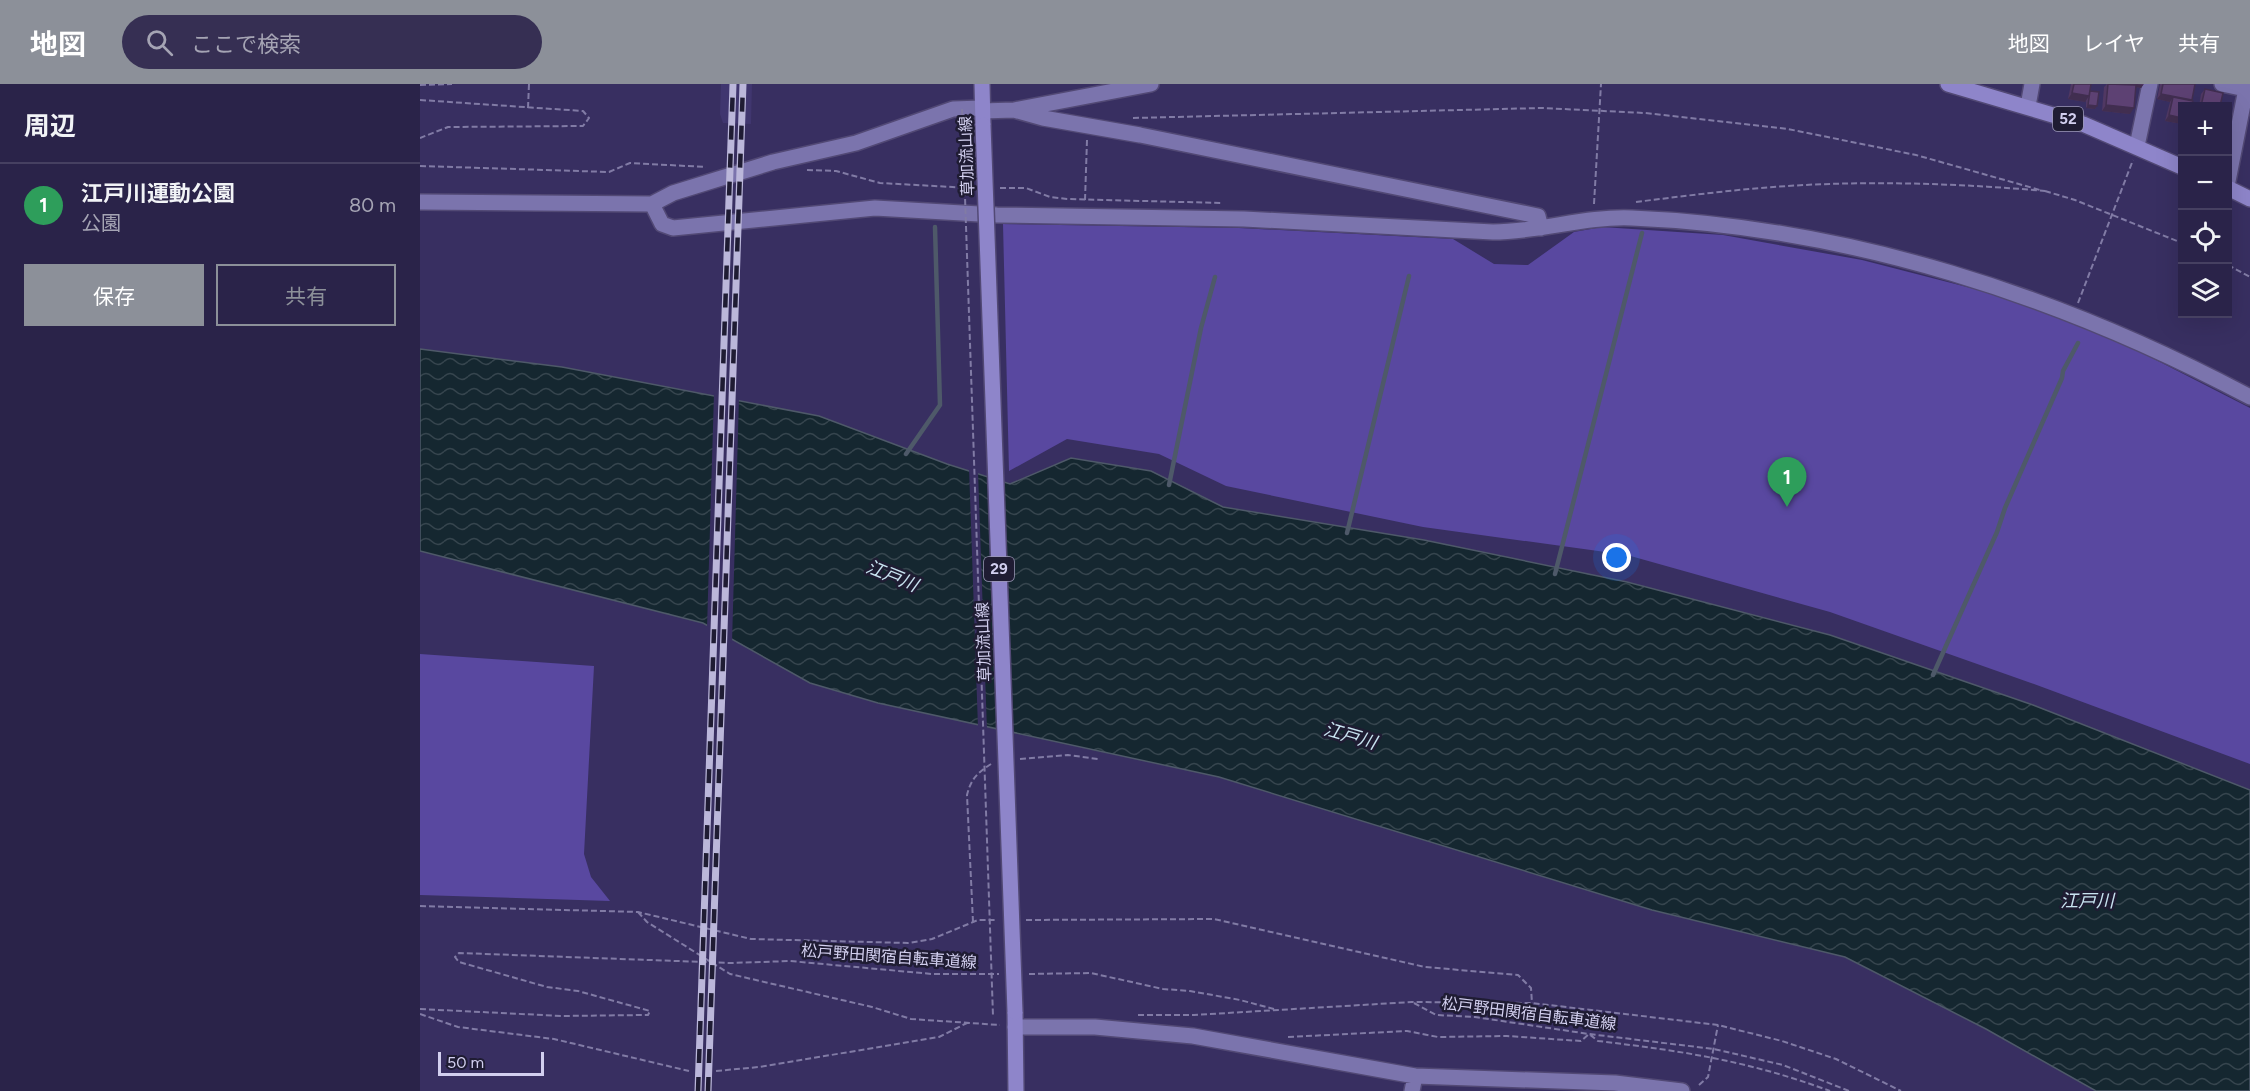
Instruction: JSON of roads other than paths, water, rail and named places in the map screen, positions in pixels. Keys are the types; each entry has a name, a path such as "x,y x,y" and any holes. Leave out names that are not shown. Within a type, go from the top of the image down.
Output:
{"main road":[{"name":"草加流山線","path":"981,84 1016,1091"},
{"name":"52","path":"1948,84 2028,106 2137,146 2178,165"},
{"path":"2232,190 2250,199"}],"street":[{"path":"420,201 652,204 673,193 773,162 856,143 925,118 962,109 983,115 1151,84"},
{"path":"2028,106 2032,84"},
{"path":"2137,146 2150,84"},
{"path":"2222,84 2248,89 2232,163"},
{"path":"1014,110 1043,118 1140,135 1538,216 1541,228"},
{"path":"652,204 662,224 673,228 875,208 997,215 1245,219 1493,232 1518,232 1593,219 1632,218 1688,222 1806,240 1943,270 2073,314 2174,359 2250,398"},
{"path":"1015,1019 1192,1036 1414,1083 1615,1083 1682,1091"}],"water":[{"name":"江戸川","path":"420,349 562,367 819,416 947,464 1010,484 1071,458 1151,471 1223,507 1424,540 1627,582 1830,635 2033,705 2250,790 2250,1091 2096,1091 1986,1029 1845,957 1652,910 1219,777 878,703 810,683 703,623 420,551"}],"waterway":[{"path":"906,454 940,405 935,227"},
{"path":"1555,574 1642,233"},
{"path":"1347,533 1409,276"},
{"path":"1169,485 1201,328 1215,277"},
{"path":"1933,675 1997,532 2063,371 2078,343"}],"railway":[{"path":"698,1091 733,84"},
{"path":"708,1091 743,84"}],"place":[{"name":"江戸川運動公園","path":"1787,507"}]}
